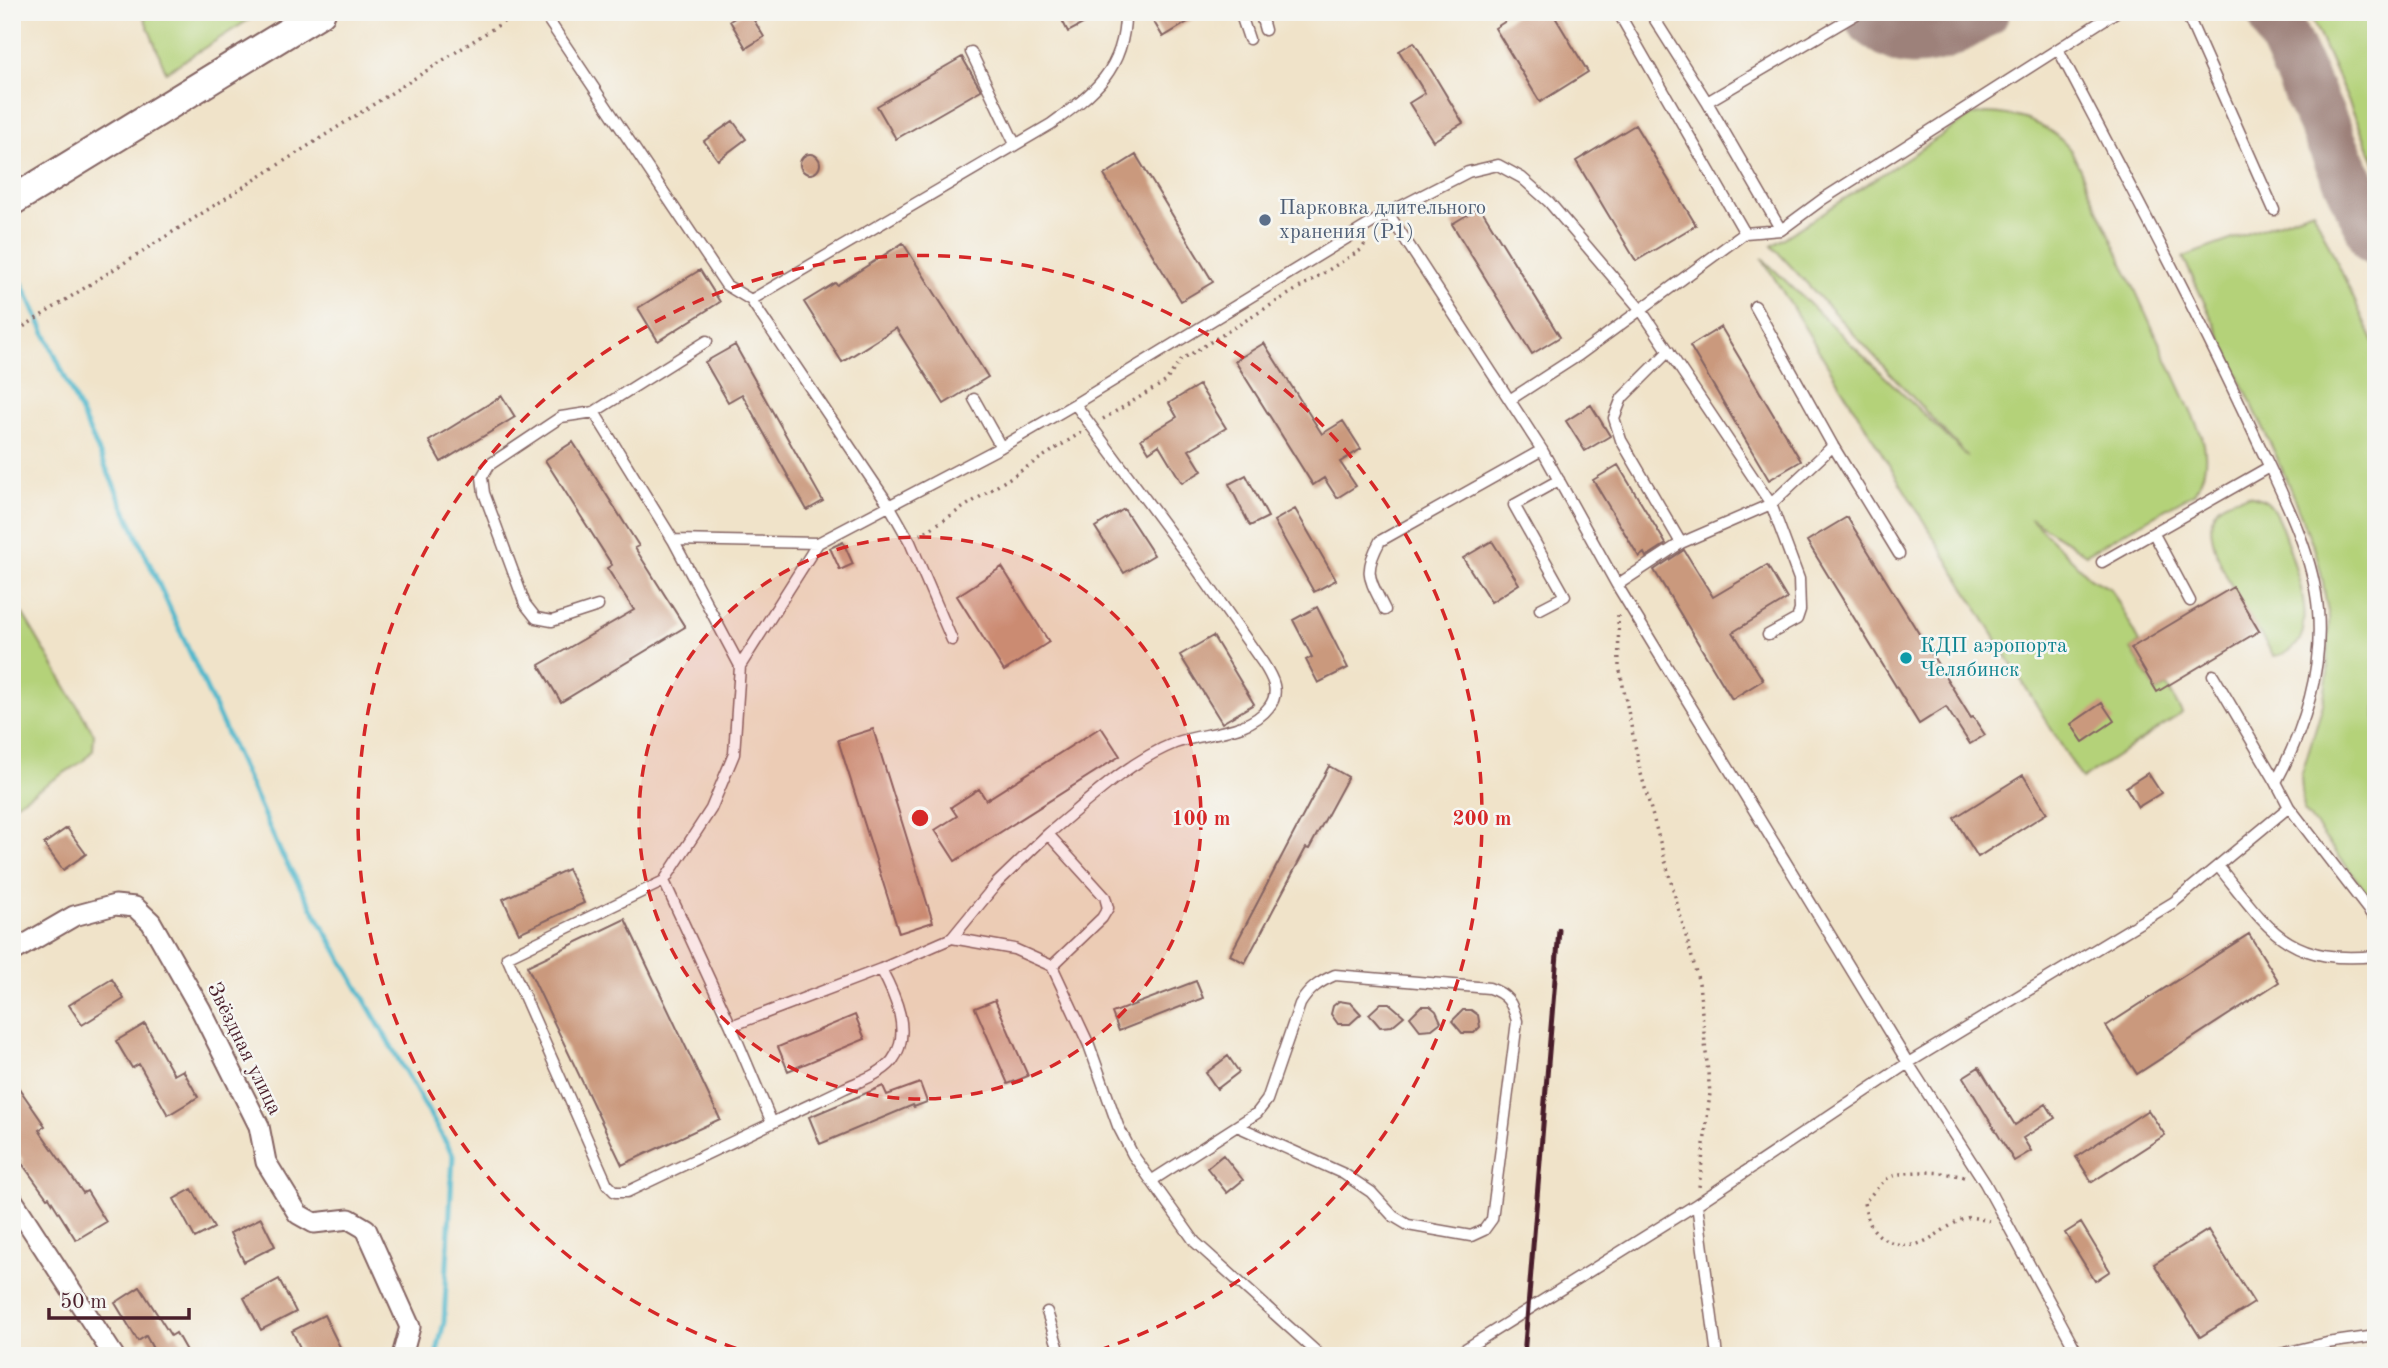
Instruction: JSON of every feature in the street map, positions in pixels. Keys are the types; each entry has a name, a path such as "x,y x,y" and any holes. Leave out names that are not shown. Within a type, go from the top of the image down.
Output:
{"main road":[{"path":"12,201 321,12"}],"street":[{"name":"Звёздная улица","path":"12,952 74,916 115,905 135,907 151,922 201,1010 253,1114 266,1162 298,1214 314,1223 349,1219 366,1229 410,1327 402,1356"},
{"path":"12,1199 114,1356"}],"lane":[{"path":"542,12 726,285 751,300 888,505 910,542 952,640"},
{"path":"751,300 1051,124 1088,97 1115,63 1122,41 1125,12"},
{"path":"1240,12 1250,39"},
{"path":"1260,12 1265,30"},
{"path":"1618,12 1745,233"},
{"path":"1650,12 1707,102 1781,230"},
{"path":"1707,102 1860,12"},
{"path":"1511,399 1579,355 1745,233 1781,230 1824,199 2116,12"},
{"path":"2186,12 2274,210"},
{"path":"2059,49 2222,364 2305,553 2318,610 2315,680 2293,750 2276,782"},
{"path":"971,52 1015,144"},
{"path":"881,969 897,998 901,1026 900,1044 891,1061 876,1073 627,1192 615,1192 607,1184 507,957 664,881 711,809 734,754 740,666 818,543 1001,447 1388,213 1468,172 1498,165 1522,178 1549,202 1641,310 1771,504 1800,579 1800,610 1797,619 1768,635"},
{"path":"1388,213 1542,450 1617,585 1984,1183 2079,1356"},
{"path":"1755,306 1833,446 1899,554"},
{"path":"598,606 552,621 536,618 526,604 484,493 482,477 489,465 561,417 594,412 708,341"},
{"path":"1669,351 1622,398 1615,418 1621,440 1681,543"},
{"path":"974,399 1001,447"},
{"path":"731,1026 881,969 952,938 996,883 1048,834 1128,769 1175,743 1244,725 1260,718 1271,706 1276,694 1273,680 1256,653 1074,404"},
{"path":"594,412 673,540 740,666"},
{"path":"1617,585 1681,543 1771,504 1833,446"},
{"path":"1385,610 1370,580 1369,561 1380,541 1542,450"},
{"path":"2102,562 2269,467"},
{"path":"1540,609 1565,596 1514,505 1559,480"},
{"path":"2154,534 2190,601"},
{"path":"673,540 818,543"},
{"path":"2213,675 2289,807 2376,920"},
{"path":"1454,1356 1698,1204 1908,1063 2174,902 2289,807"},
{"path":"1048,834 1105,897 1108,908 1102,918 1052,966"},
{"path":"2218,866 2266,926 2293,947 2323,956 2376,956"},
{"path":"664,881 772,1123"},
{"path":"952,938 1014,949 1052,966 1089,1045 1118,1126 1151,1181 1195,1242 1321,1356"},
{"path":"1151,1181 1257,1113 1267,1100 1300,1004 1318,982 1335,975 1489,989 1504,993 1513,1005 1517,1021 1492,1219 1484,1230 1471,1237 1408,1225 1393,1216 1371,1192 1344,1174 1237,1126"},
{"path":"1698,1204 1717,1356"},
{"path":"1047,1312 1061,1356"},
{"path":"2272,1356 2327,1343 2376,1336"}],"path":[{"path":"12,334 519,12"},
{"path":"910,542 1165,382 1181,360 1361,250 1367,241"},
{"path":"1617,585 1619,666 1640,770 1699,982 1710,1093 1698,1204"},
{"path":"1984,1183 1946,1172 1897,1175 1887,1179 1864,1203 1869,1224 1884,1239 1905,1247 1915,1245 1969,1217 2008,1224"}],"green space":[{"path":"142,12 261,12 166,72"},
{"path":"2309,12 2376,12 2376,164"},
{"path":"1986,113 2034,122 2055,134 2072,152 2202,436 2205,452 2205,466 2194,493 2086,554 2030,518 2090,578 2111,589 2140,642 2131,649 2157,692 2167,686 2182,713 2082,779 1762,258 1968,457 1772,246 1973,115"},
{"path":"2313,210 2376,347 2376,905 2303,809 2301,776 2323,704 2328,672 2329,618 2315,550 2279,462 2183,257"},
{"path":"2248,495 2266,501 2275,512 2302,593 2304,627 2299,641 2290,651 2274,656 2231,586 2214,545 2211,527 2216,509 2229,501"},
{"path":"12,609 23,614 94,734 93,750 83,761 12,806"}],"building":[{"path":"744,12 749,12 764,37 746,48 730,21"},
{"path":"1058,12 1105,12 1068,32"},
{"path":"1148,12 1204,12 1163,37"},
{"path":"1520,12 1552,12 1588,72 1540,102 1495,28"},
{"path":"1414,42 1463,123 1433,141 1409,103 1425,93 1399,51"},
{"path":"962,57 981,90 896,139 877,106"},
{"path":"733,121 746,139 718,160 704,141"},
{"path":"1635,125 1696,225 1636,261 1576,161"},
{"path":"810,154 817,157 820,164 817,171 810,174 803,171 800,164 803,157"},
{"path":"1136,155 1213,282 1181,301 1104,175"},
{"path":"1480,207 1560,337 1532,354 1452,224"},
{"path":"903,243 988,377 944,404 896,328 842,362 804,302 835,283 837,285"},
{"path":"700,270 720,302 658,341 638,308"},
{"path":"1721,327 1801,461 1769,480 1690,346"},
{"path":"1264,343 1322,434 1343,421 1361,449 1340,462 1356,486 1337,498 1324,478 1313,485 1235,361"},
{"path":"735,345 823,501 807,510 742,394 728,402 705,362"},
{"path":"1199,385 1226,428 1189,450 1202,471 1182,483 1159,445 1149,452 1141,439 1177,417 1169,403"},
{"path":"502,396 515,417 441,462 429,441"},
{"path":"1591,405 1610,436 1585,451 1566,421"},
{"path":"573,442 639,546 635,548 685,627 561,702 539,665 634,610 607,568 612,565 545,460"},
{"path":"1618,465 1666,544 1646,557 1644,553 1639,557 1593,480"},
{"path":"1246,475 1268,517 1250,526 1229,484"},
{"path":"1124,509 1154,555 1124,573 1095,527"},
{"path":"1295,509 1336,580 1314,592 1274,521"},
{"name":"КДП аэропорта Челябинск","path":"1847,517 1971,718 1973,717 1985,735 1970,744 1946,707 1919,724 1807,541"},
{"path":"1492,541 1519,584 1491,602 1463,558"},
{"path":"843,542 853,564 840,570 830,548"},
{"path":"1684,550 1713,597 1767,565 1787,599 1733,632 1763,680 1732,699 1654,570"},
{"path":"1002,567 1049,642 1004,671 957,596"},
{"path":"2233,587 2259,631 2157,692 2131,648"},
{"path":"1317,607 1348,668 1318,683 1306,660 1312,657 1293,620"},
{"path":"1213,636 1254,704 1222,723 1180,655"},
{"path":"2102,703 2114,721 2083,742 2071,724"},
{"path":"1101,727 1120,756 955,861 935,830 957,816 951,807 979,789 986,800"},
{"path":"873,729 933,922 899,933 838,740"},
{"path":"1329,766 1348,777 1309,849 1306,848 1245,963 1230,955"},
{"path":"2148,773 2161,793 2138,807 2126,787"},
{"path":"2023,775 2047,813 1978,857 1954,818"},
{"path":"67,828 86,854 63,870 44,844"},
{"path":"568,869 584,903 519,933 503,899"},
{"path":"625,919 720,1119 622,1165 527,966"},
{"path":"2249,934 2279,982 2137,1074 2106,1026"},
{"path":"112,979 124,999 82,1025 69,1005"},
{"path":"1196,981 1203,998 1119,1031 1112,1013"},
{"path":"995,1000 1028,1076 1008,1084 975,1008"},
{"path":"1339,1001 1351,1003 1361,1014 1350,1024 1338,1024 1331,1014 1333,1006"},
{"path":"1381,1003 1389,1003 1404,1016 1392,1026 1380,1027 1369,1014"},
{"path":"1421,1006 1430,1006 1436,1011 1441,1022 1432,1029 1420,1030 1410,1017"},
{"path":"1463,1010 1471,1010 1478,1015 1480,1027 1474,1033 1462,1033 1452,1021"},
{"path":"855,1015 865,1039 788,1071 778,1047"},
{"path":"145,1024 174,1075 183,1070 198,1097 168,1115 139,1064 132,1068 116,1041"},
{"path":"1228,1056 1239,1072 1217,1089 1206,1073"},
{"path":"1979,1067 2015,1125 2046,1104 2055,1118 2023,1138 2031,1151 2014,1161 1963,1077"},
{"path":"12,1078 45,1126 39,1130 83,1193 87,1191 106,1222 76,1240 12,1145"},
{"path":"920,1083 927,1102 914,1107 913,1105 820,1144 809,1117 883,1086 887,1095"},
{"path":"2148,1110 2165,1135 2092,1182 2076,1157"},
{"path":"1223,1155 1243,1180 1227,1193 1207,1168"},
{"path":"192,1189 214,1228 195,1238 174,1199"},
{"path":"261,1218 275,1246 244,1262 230,1233"},
{"path":"2081,1223 2110,1271 2095,1281 2065,1233"},
{"path":"2208,1230 2254,1303 2200,1337 2154,1264"},
{"path":"279,1279 296,1312 261,1330 244,1298"},
{"path":"140,1287 171,1336 176,1333 189,1356 157,1356 146,1336 138,1341 115,1303"},
{"path":"324,1315 342,1351 332,1356 304,1356 292,1331"}],"waterway":[{"path":"12,270 23,285 281,853 453,1155 444,1322 436,1356"}],"taxiway":[{"path":"1871,20 1900,38 1921,40 1949,32 1984,12"},
{"path":"2272,12 2376,240"}],"railway":[{"path":"1524,1356 1559,930"}],"place":[{"name":"Парковка длительного хранения (P1)","path":"1265,220"},
{"name":"КДП аэропорта Челябинск","path":"1906,658"}]}
